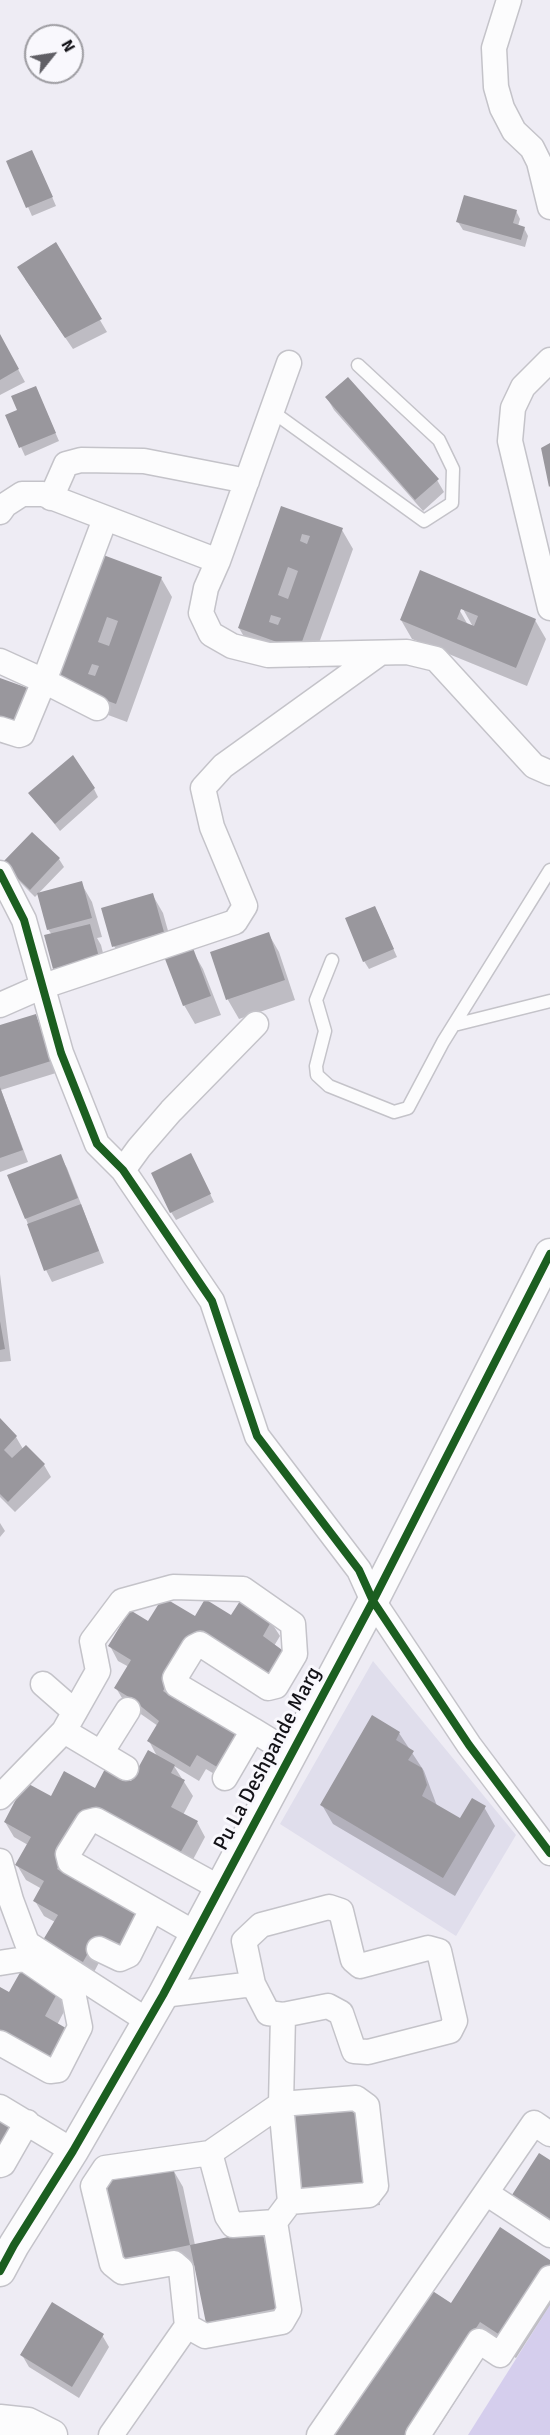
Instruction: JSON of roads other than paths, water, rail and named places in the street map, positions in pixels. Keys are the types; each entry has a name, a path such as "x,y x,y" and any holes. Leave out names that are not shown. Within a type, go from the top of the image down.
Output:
{"street":[{"path":"509,0 494,48 496,87 502,108 514,131 532,148 539,162 550,207"},
{"path":"550,360 523,387 513,408 510,441 550,608"},
{"path":"289,363 273,412 206,588 201,613 211,634 232,646 268,656 407,652 436,659 534,766 550,773"},
{"path":"51,498 66,464 81,460 144,461 247,481"},
{"path":"0,512 5,505 22,494 44,494 218,561"},
{"path":"0,729 22,734 105,519"},
{"path":"0,1005 41,987 235,922 246,906 212,827 203,788 223,766 380,653"},
{"path":"0,661 97,708"},
{"path":"0,873 24,920 61,1053 97,1144 123,1170 212,1301 257,1436 359,1570 373,1601 469,1745 550,1853"},
{"path":"123,1170 138,1148 171,1111 256,1024"},
{"name":"Pu La Deshpande Marg","path":"4,2250 75,2149 163,1995 373,1601 550,1254"},
{"path":"0,1797 69,1722 98,1671 92,1641 122,1601 173,1587 243,1589 293,1624 295,1654 276,1686 268,1688 201,1644 194,1647 175,1678 177,1686 291,1754"},
{"path":"43,1684 69,1722 101,1753 126,1768"},
{"path":"101,1753 128,1710"},
{"path":"225,1778 253,1730"},
{"path":"196,1934 70,1862 68,1854 88,1822 96,1820 220,1888"},
{"path":"0,1862 27,1943 148,2021"},
{"path":"329,1907 341,1911 353,1960 360,1966 428,1948 439,1951 455,2021 450,2031 368,2052 354,2051 341,2013 328,2006 283,2015 268,2013 253,1984 244,1941 261,1925 329,1907"},
{"path":"99,1949 120,1959 129,1955 152,1909"},
{"path":"0,1963 25,1959 72,1992 80,2027 58,2070 50,2071 0,2043"},
{"path":"163,1995 253,1984"},
{"path":"187,2326 205,2336 282,2322 289,2310 275,2222 290,2202 281,2104 283,2015"},
{"path":"0,2107 105,2168 210,2153 281,2104 356,2098 367,2106 376,2186 369,2195 290,2202"},
{"path":"0,2164 3,2163 27,2122"},
{"path":"319,2435 534,2123 550,2134"},
{"path":"210,2153 227,2216 233,2225 275,2222"},
{"path":"105,2168 93,2187 111,2264 122,2272 174,2263 181,2269 187,2326 111,2435"},
{"path":"486,2193 550,2235"},
{"path":"418,2435 479,2341 500,2355 550,2278"},
{"path":"0,2420 28,2424 52,2435"},
{"path":"0,2427 8,2435"}],"lane":[{"path":"273,412 424,521 452,503 453,469 439,440 358,365"},
{"path":"332,960 316,1000 325,1031 315,1065 317,1075 329,1086 394,1113 408,1108 454,1025 550,870"},
{"path":"454,1025 550,1001"}]}
